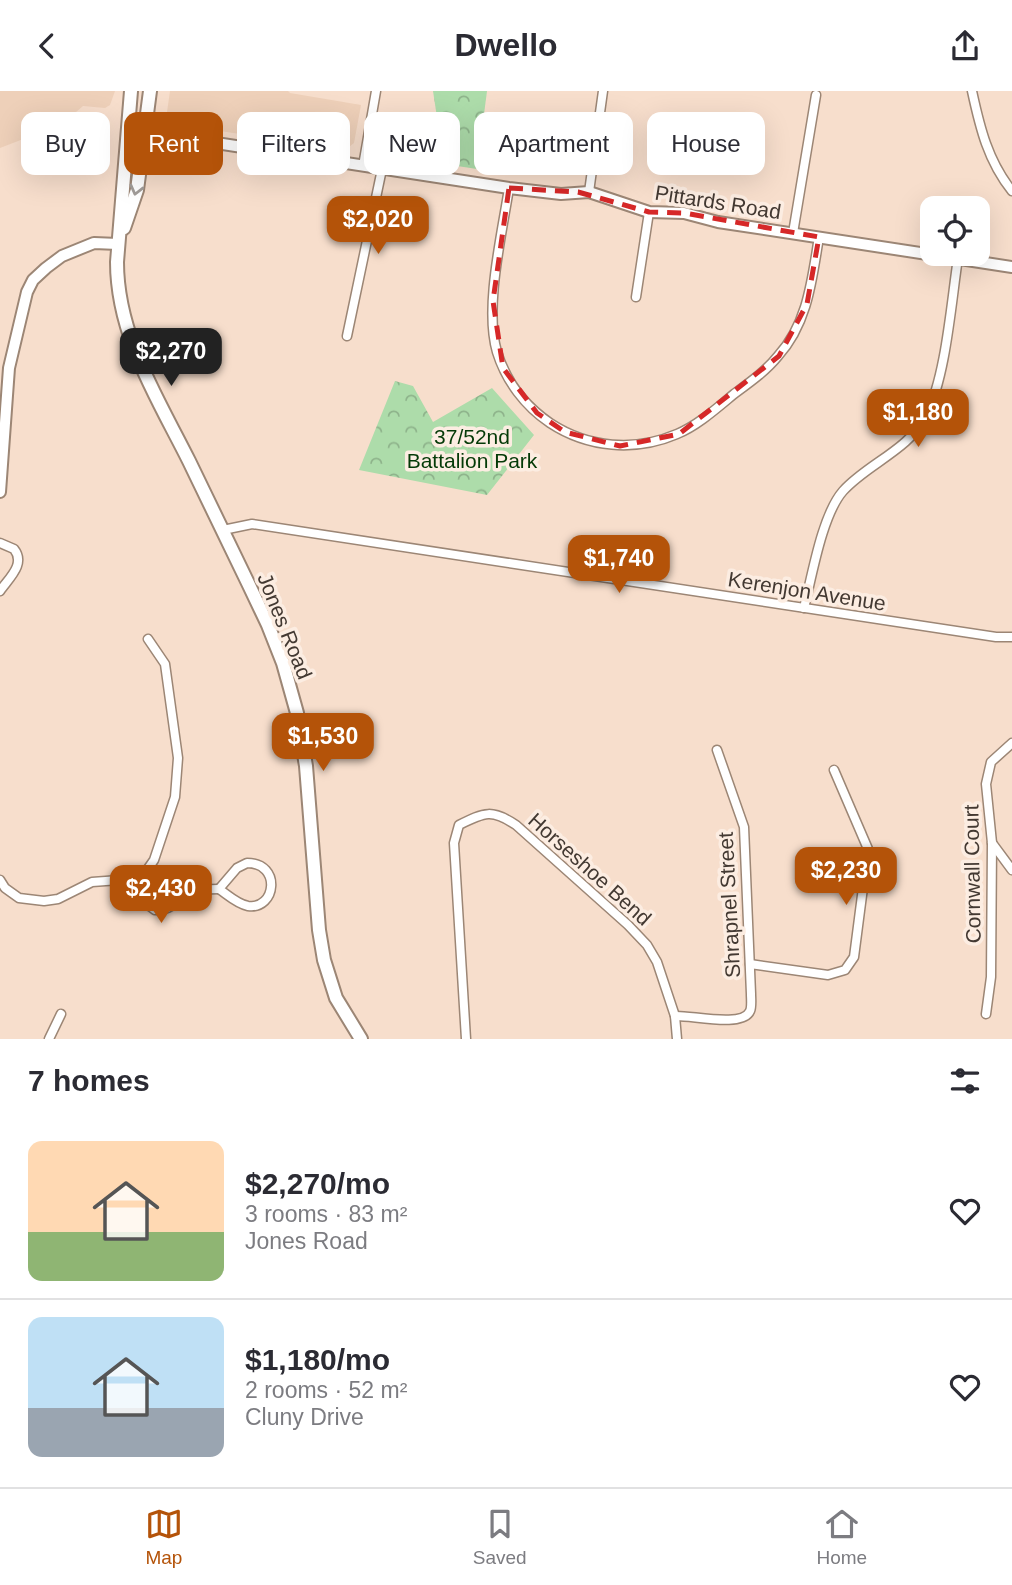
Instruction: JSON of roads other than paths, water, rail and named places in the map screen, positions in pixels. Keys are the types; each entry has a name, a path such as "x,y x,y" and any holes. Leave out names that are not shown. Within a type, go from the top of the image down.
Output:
{"main road":[{"name":"Jones Road","path":"130,112 131,91"},
{"name":"Jones Road","path":"148,112 150,91"},
{"name":"Jones Road","path":"124,175 118,244 117,285 120,309 129,337 268,625 283,663 297,713 306,767 324,960 337,998 361,1039"},
{"name":"Jones Road","path":"118,244 137,190 139,175"}],"street":[{"path":"363,166 376,91"},
{"path":"589,192 603,91"},
{"path":"972,91 983,139 1000,174 1012,191"},
{"path":"793,233 816,95"},
{"name":"Pittards Road","path":"223,145 363,166"},
{"path":"347,336 381,175"},
{"name":"Pittards Road","path":"422,175 561,194 589,192 649,212 684,213 718,222 920,252"},
{"path":"509,188 493,301 496,350 514,389 537,414 565,432 593,443 620,446 649,443 679,434 757,376 779,356 807,305 819,237"},
{"path":"636,297 649,212"},
{"path":"0,492 9,368 27,292 33,280 62,256 94,243 118,244"},
{"name":"Pittards Road","path":"990,263 1012,267"},
{"path":"804,608 828,517 842,493 912,436 926,418 938,385 957,266"},
{"name":"Kerenjon Avenue","path":"223,530 252,524 996,637 1012,637"},
{"path":"0,543 14,549 19,561 18,567 0,591"},
{"path":"0,880 5,888 19,898 44,901 58,899 92,882 133,879 147,870 154,860 170,816 178,777 176,735 165,664 148,639"},
{"name":"Cornwall Court","path":"986,1014 991,977 992,843 986,784 991,762 1012,743"},
{"name":"Shrapnel Street","path":"675,1016 690,1015 727,1021 743,1018 750,1011 744,827 717,750"},
{"path":"750,964 828,975 845,970 854,957 868,849 834,771"},
{"name":"Horseshoe Bend","path":"466,1039 454,843 459,825 479,815 499,814 516,825 647,945 657,963 675,1016 677,1039"},
{"path":"992,843 1012,870"},
{"path":"133,879 143,901 155,910 170,908 197,890 219,889 239,903 253,906 268,897 271,891 270,876 259,865 247,863 237,868 219,889"},
{"path":"49,1039 61,1014"}],"park label":[{"name":"37/52nd Battalion Park","path":"472,448"}]}
